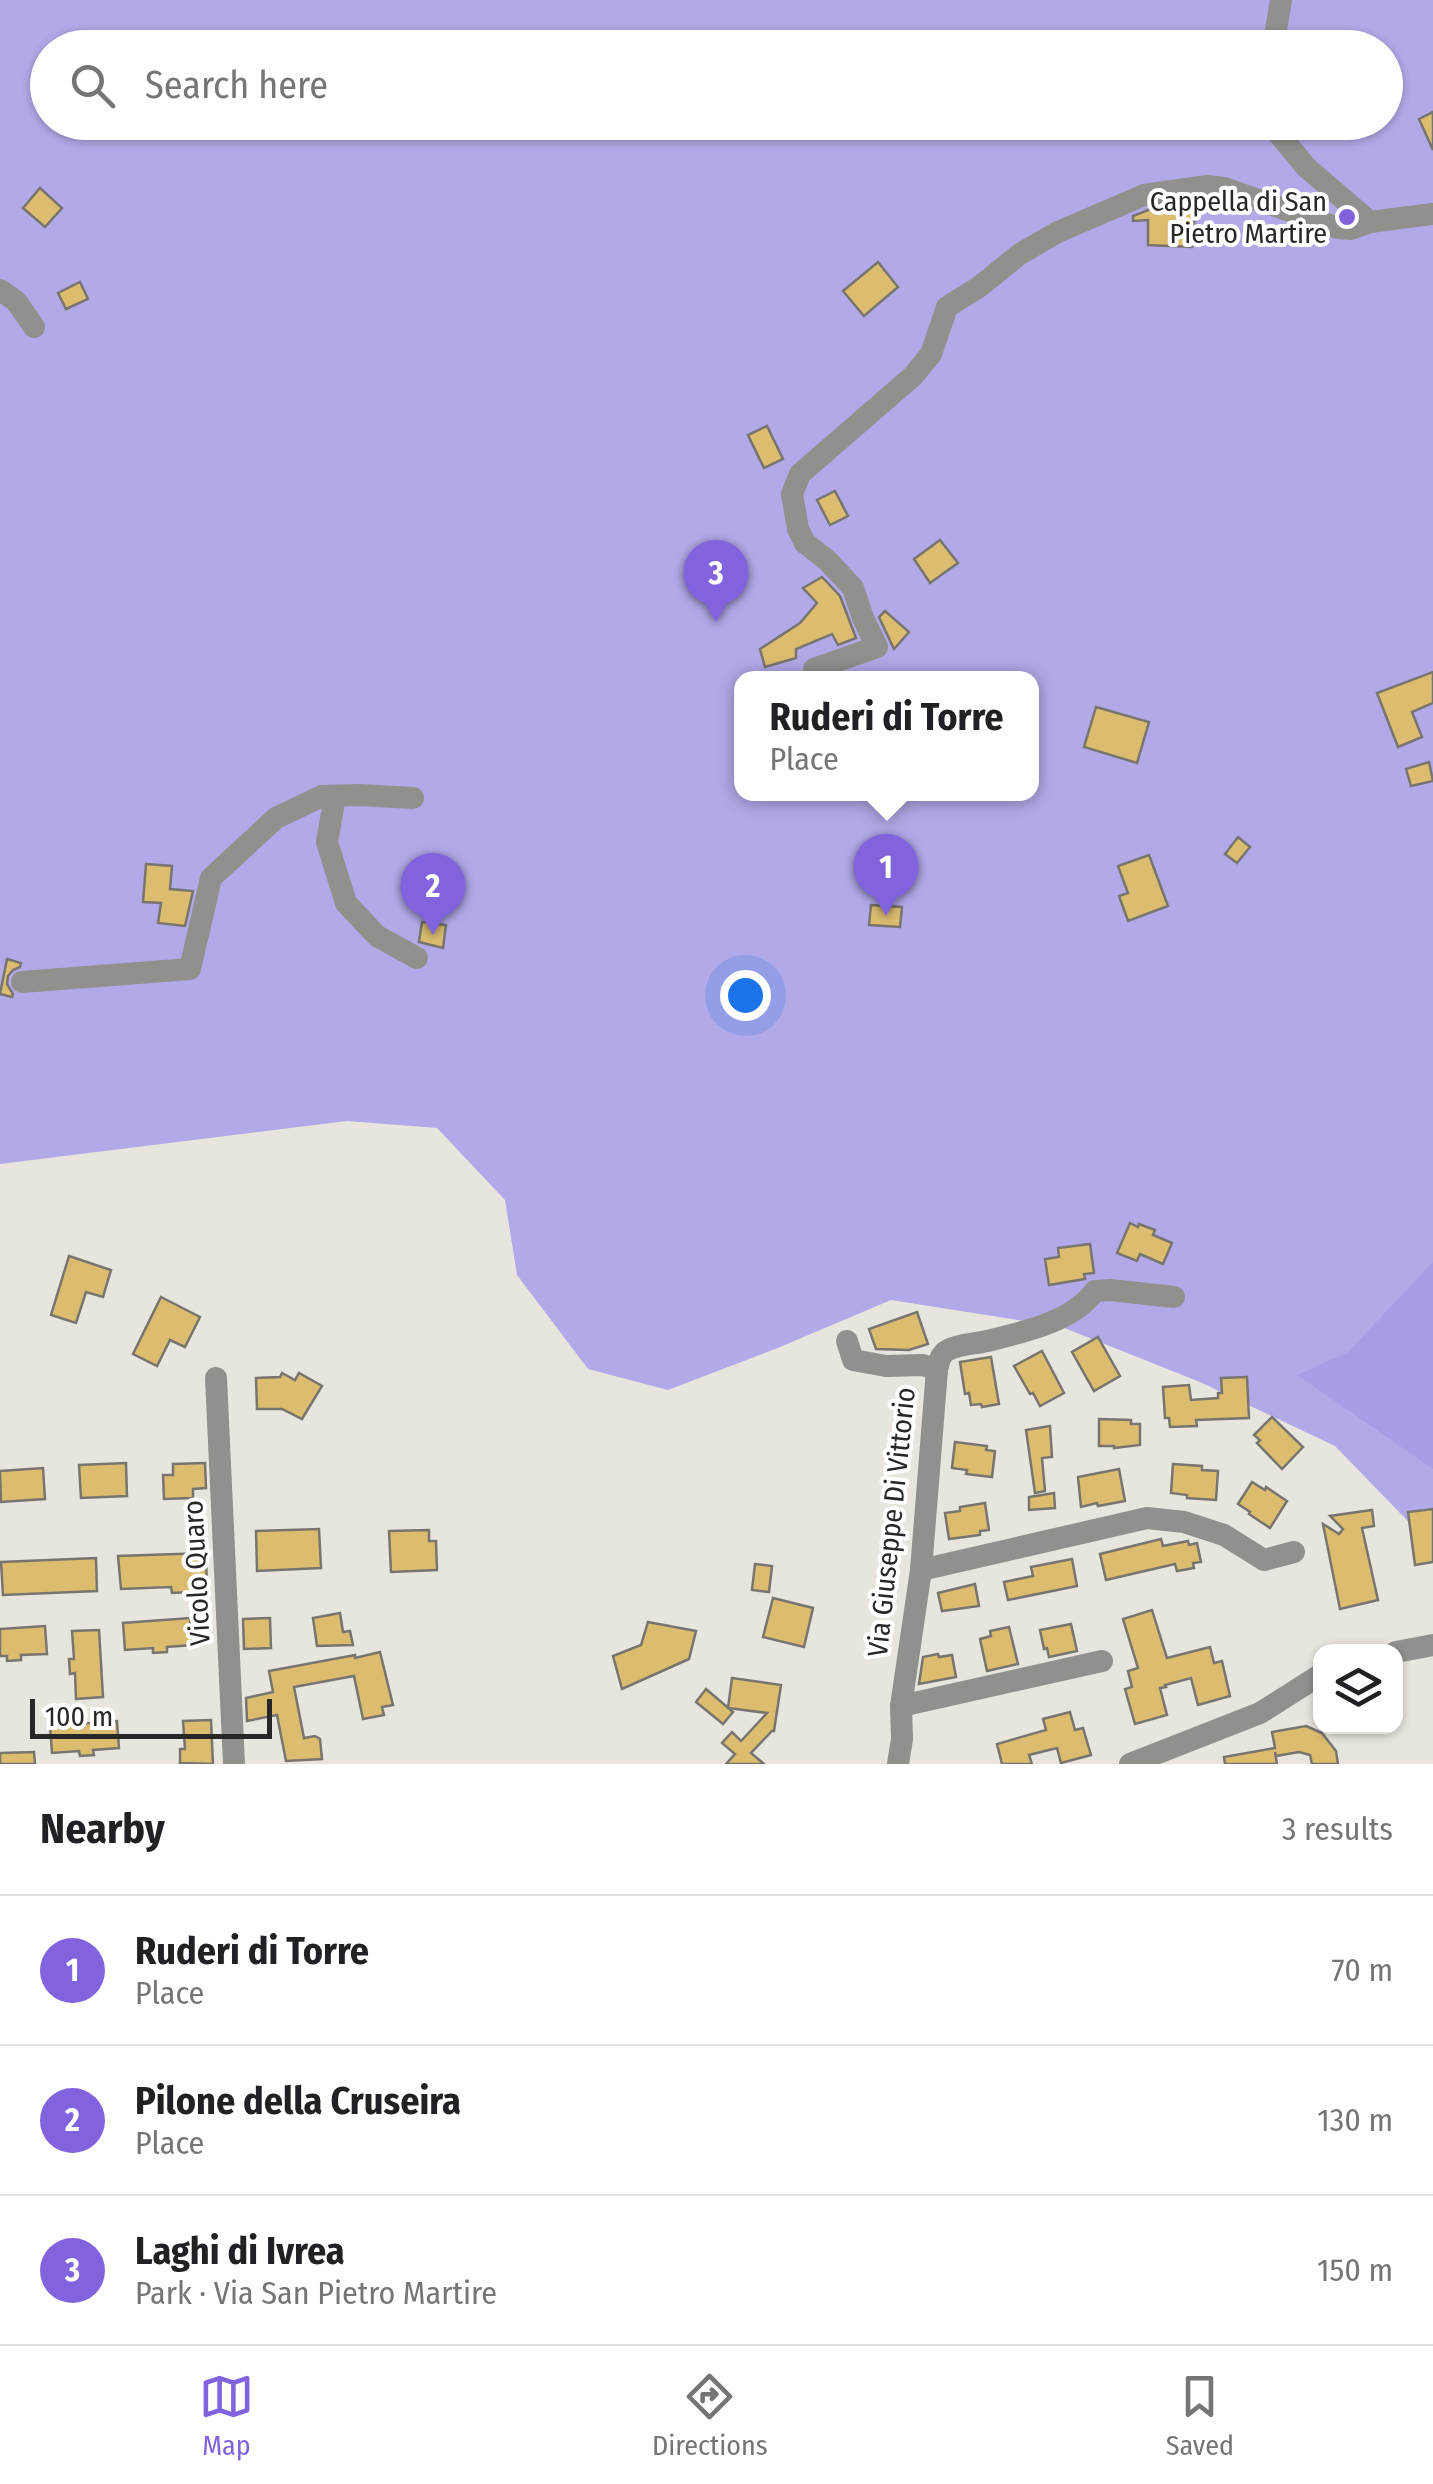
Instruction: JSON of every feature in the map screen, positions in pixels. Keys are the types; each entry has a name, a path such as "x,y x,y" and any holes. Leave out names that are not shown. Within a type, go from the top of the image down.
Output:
{"street":[{"path":"1276,30 1281,0"},
{"path":"1284,140 1306,167 1370,222"},
{"path":"814,671 877,647 853,588 805,542 798,529 792,494 800,474 913,376 931,354 947,307 1046,239 1144,194 1207,186 1224,188 1338,228 1352,229 1370,222 1433,214"},
{"path":"0,290 16,301 34,327"},
{"path":"22,982 190,969 211,878 276,818 322,796 413,798"},
{"path":"336,796 327,842 346,903 378,936 417,958"},
{"name":"Via Giuseppe Di Vittorio","path":"898,1764 901,1706 920,1570 941,1356 949,1349 1065,1318 1086,1304 1095,1291 1174,1297"},
{"path":"847,1341 852,1360 937,1370"},
{"name":"Vicolo Quaro","path":"216,1378 234,1764"},
{"path":"920,1570 1147,1518 1184,1522 1224,1535 1264,1560 1294,1552"},
{"path":"1403,1650 1433,1644"},
{"path":"901,1706 1102,1661"},
{"path":"1130,1764 1260,1713 1313,1679"}],"shaded area":[{"path":"0,0 1433,0 1433,1547 1335,1446 1200,1382 1062,1327 891,1300 668,1390 588,1369 517,1275 505,1200 437,1128 347,1121 0,1164"},
{"path":"1433,1262 1433,1469 1297,1375 1348,1352"}],"building":[{"path":"1433,112 1433,150 1419,119"},
{"path":"40,188 62,208 45,227 23,208"},
{"path":"1196,203 1192,247 1148,245 1148,220 1133,221 1133,216 1148,210"},
{"path":"878,262 898,287 864,316 843,291"},
{"path":"80,282 88,299 66,309 58,293"},
{"path":"767,426 783,459 764,468 748,435"},
{"path":"835,491 848,516 830,525 817,500"},
{"path":"940,540 958,563 930,583 914,559"},
{"path":"822,577 840,596 856,638 838,645 832,634 796,649 796,658 765,667 760,649 800,623 817,603 803,588"},
{"path":"885,611 909,632 894,649 879,617"},
{"path":"1433,672 1433,703 1412,712 1422,737 1398,747 1377,693"},
{"path":"1096,707 1149,722 1137,763 1084,747"},
{"path":"1429,762 1433,781 1411,786 1406,769"},
{"path":"1238,837 1250,847 1237,863 1225,854"},
{"path":"1149,855 1168,906 1128,921 1119,896 1128,893 1118,866"},
{"path":"146,864 172,866 170,889 193,891 185,926 158,923 161,903 143,902"},
{"path":"871,905 902,907 900,927 869,925"},
{"path":"422,922 446,925 443,948 419,942"},
{"path":"7,959 21,963 8,976 12,997 0,994"},
{"path":"1130,1223 1155,1230 1153,1235 1172,1243 1163,1264 1140,1254 1137,1261 1117,1253"},
{"path":"1090,1244 1094,1273 1084,1274 1085,1279 1049,1285 1045,1259 1059,1257 1058,1248"},
{"path":"69,1256 111,1270 103,1297 86,1292 76,1323 51,1315"},
{"path":"161,1297 200,1317 185,1347 170,1340 157,1366 133,1354"},
{"path":"917,1312 928,1344 909,1350 876,1349 869,1329"},
{"path":"1098,1337 1120,1376 1094,1391 1072,1352"},
{"path":"1042,1351 1064,1393 1040,1406 1014,1366"},
{"path":"991,1357 999,1404 971,1405 969,1393 965,1394 960,1362"},
{"path":"282,1373 295,1380 299,1373 322,1386 302,1419 282,1409 257,1409 256,1378 280,1377"},
{"path":"1247,1377 1249,1418 1196,1420 1197,1426 1170,1427 1169,1418 1165,1418 1163,1387 1189,1385 1191,1400 1218,1398 1218,1393 1222,1393 1221,1378"},
{"path":"1272,1417 1303,1447 1282,1469 1254,1435"},
{"path":"1099,1419 1140,1424 1140,1445 1099,1446"},
{"path":"1050,1426 1052,1457 1042,1458 1045,1491 1035,1493 1026,1430"},
{"path":"955,1442 987,1446 986,1450 995,1451 992,1477 952,1468"},
{"path":"126,1463 127,1496 81,1498 79,1465"},
{"path":"205,1463 206,1488 193,1489 193,1498 164,1499 163,1475 173,1475 173,1464"},
{"path":"1173,1464 1218,1471 1216,1500 1171,1493"},
{"path":"43,1468 45,1499 1,1502 0,1471"},
{"path":"1119,1469 1125,1501 1081,1507 1078,1477"},
{"path":"1252,1482 1287,1501 1270,1528 1238,1504"},
{"path":"1054,1493 1055,1508 1029,1510 1029,1497"},
{"path":"985,1503 989,1530 949,1539 945,1513"},
{"path":"1433,1509 1433,1562 1415,1565 1408,1512"},
{"path":"1372,1510 1374,1526 1362,1528 1378,1600 1340,1609 1323,1524 1339,1534 1343,1529 1330,1516"},
{"path":"319,1529 321,1568 257,1571 256,1531"},
{"path":"429,1530 429,1541 436,1541 437,1570 391,1572 389,1531"},
{"path":"1161,1539 1163,1546 1197,1543 1201,1562 1193,1563 1194,1568 1177,1571 1175,1564 1106,1580 1100,1554"},
{"path":"206,1553 207,1591 172,1593 171,1587 121,1589 118,1556"},
{"path":"96,1558 97,1591 3,1595 1,1562"},
{"path":"1072,1559 1077,1586 1008,1600 1004,1582 1033,1576 1031,1567"},
{"path":"755,1564 772,1566 769,1592 752,1590"},
{"path":"975,1584 979,1606 942,1611 938,1593"},
{"path":"773,1598 813,1608 804,1647 763,1637"},
{"path":"1152,1610 1167,1658 1210,1647 1214,1663 1222,1661 1230,1696 1198,1705 1191,1678 1165,1685 1160,1688 1167,1715 1135,1724 1125,1689 1132,1687 1128,1671 1138,1668 1123,1619"},
{"path":"340,1613 343,1632 350,1631 353,1645 317,1646 313,1618"},
{"path":"190,1618 192,1645 167,1647 167,1652 153,1653 153,1648 125,1650 123,1623"},
{"path":"270,1618 271,1648 244,1649 243,1619"},
{"path":"648,1622 696,1631 689,1659 622,1689 613,1656 641,1645"},
{"path":"1071,1624 1077,1651 1049,1657 1040,1630"},
{"path":"45,1626 47,1654 21,1655 21,1660 7,1661 7,1656 0,1656 0,1629"},
{"path":"1009,1627 1018,1664 987,1671 980,1639 991,1636 990,1631"},
{"path":"99,1630 103,1697 76,1699 75,1673 70,1674 69,1659 74,1659 72,1631"},
{"path":"380,1652 393,1705 382,1707 384,1715 363,1719 354,1676 294,1687 304,1738 320,1739 322,1759 286,1761 277,1715 247,1721 246,1698 273,1692 269,1671"},
{"path":"952,1655 956,1677 919,1684 923,1657"},
{"path":"732,1678 781,1685 774,1731 751,1753 764,1764 726,1764 735,1754 722,1743 732,1732 741,1741 767,1713 728,1708"},
{"path":"706,1689 733,1712 723,1724 696,1702"},
{"path":"1070,1712 1075,1730 1083,1728 1091,1755 1061,1763 1057,1748 1029,1755 1032,1764 1002,1764 997,1744 1046,1730 1043,1719"},
{"path":"211,1720 213,1764 180,1763 180,1749 185,1749 183,1721"},
{"path":"117,1721 119,1748 93,1750 94,1755 80,1756 79,1751 52,1753 50,1726"},
{"path":"1306,1726 1313,1729 1313,1734 1323,1734 1336,1751 1338,1764 1312,1764 1310,1755 1299,1752 1276,1756 1275,1752 1277,1764 1225,1764 1224,1757 1275,1748 1272,1732"},
{"path":"34,1752 35,1764 0,1764 0,1753"}],"place":[{"name":"Cappella di San Pietro Martire","path":"1347,217"},
{"name":"Laghi di Ivrea","path":"716,622"},
{"name":"Ruderi di Torre","path":"886,916"},
{"name":"Pilone della Cruseira","path":"433,935"}]}
